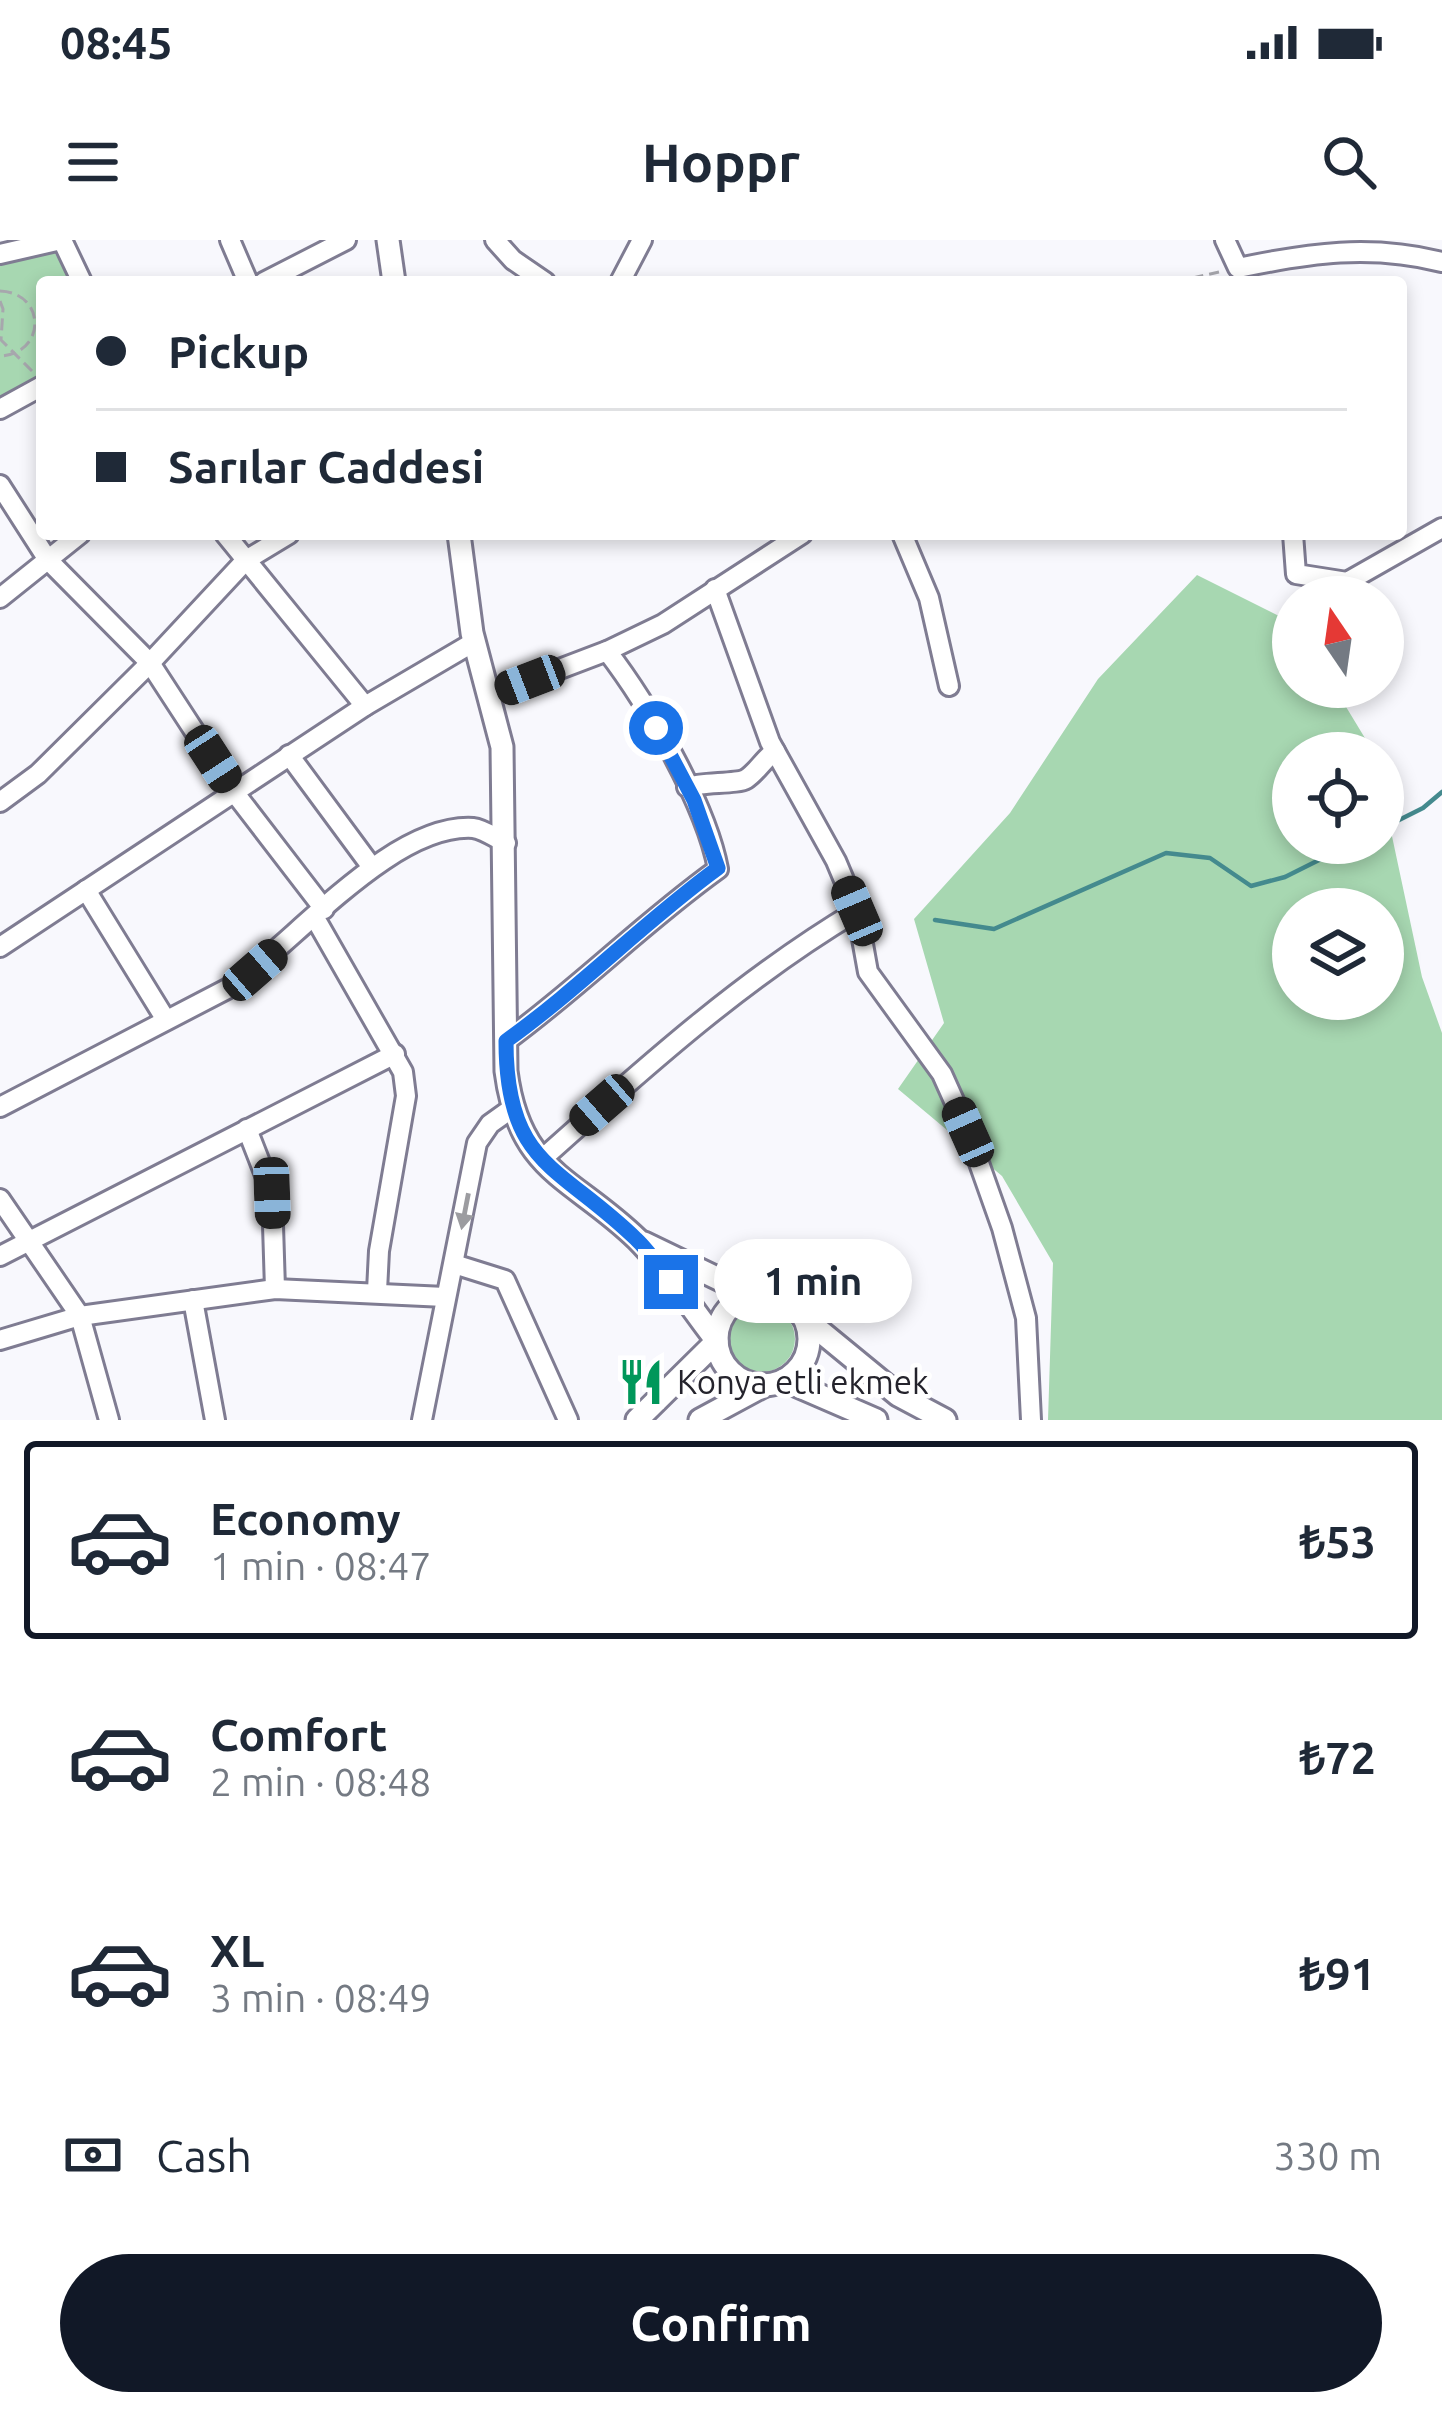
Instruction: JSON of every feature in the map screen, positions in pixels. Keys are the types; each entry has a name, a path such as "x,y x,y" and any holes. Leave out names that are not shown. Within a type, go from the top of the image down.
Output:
{"street":[{"path":"0,254 62,240 79,276"},
{"path":"230,240 245,276"},
{"path":"276,276 346,240"},
{"path":"388,240 393,276"},
{"path":"495,240 536,276"},
{"path":"623,276 642,240"},
{"path":"1225,240 1240,275 1311,253 1357,249 1442,262"},
{"path":"1413,257 1442,251"},
{"path":"0,410 36,387"},
{"path":"0,485 48,560 150,663 319,914 395,1054 406,1096 379,1251 377,1291"},
{"path":"1293,540 1296,574 1347,582 1442,529"},
{"path":"0,598 73,540"},
{"path":"230,540 365,706"},
{"path":"0,802 38,774 246,560 280,540"},
{"path":"460,540 475,642 502,747 506,1041 511,1109 527,1143 556,1174 638,1240 752,1295 782,1297 898,1395 945,1420"},
{"path":"491,695 608,651 663,623 793,540"},
{"path":"904,540 928,598 950,686"},
{"path":"715,590 775,751 836,861 857,911 868,972 942,1074 968,1132 1026,1318 1031,1420"},
{"path":"0,947 365,706 475,642"},
{"path":"506,1041 718,868 687,787 640,698 608,651"},
{"path":"687,787 712,779 731,784 748,778 775,751"},
{"path":"290,755 370,866"},
{"path":"0,1107 255,970 370,866 445,832 475,827 506,843"},
{"path":"86,890 166,1020"},
{"path":"542,1159 694,1024 857,911"},
{"path":"0,1256 395,1054"},
{"path":"422,1420 478,1143 490,1124 511,1109"},
{"path":"248,1129 272,1193 275,1288"},
{"path":"0,1199 80,1316 101,1417"},
{"path":"638,1240 717,1342 727,1368 751,1383 775,1382 876,1420"},
{"path":"454,1264 506,1280 568,1420"},
{"path":"0,1340 80,1316 275,1288 445,1297"},
{"path":"637,1420 717,1342 726,1312 752,1295"},
{"path":"193,1300 215,1420"},
{"path":"704,1419 775,1382 804,1360 809,1345 803,1316"}],"path":[{"path":"0,291 29,303 36,320"},
{"path":"0,301 1,340 36,377"},
{"path":"0,356 14,355 31,342 36,325"}],"green space":[{"path":"53,250 68,276 36,276 36,377 0,398 0,263"},
{"path":"1197,575 1272,612 1272,708 1347,708 1361,732 1272,732 1272,864 1398,864 1403,888 1272,888 1272,1020 1404,1020 1404,893 1422,977 1442,1033 1442,1420 1048,1420 1053,1263 1002,1176 898,1089 944,1023 914,919 1010,813 1098,679"},
{"path":"762,1306 786,1315 795,1339 786,1363 762,1372 738,1363 729,1339 738,1315"}],"waterway":[{"path":"1404,818 1442,792"},
{"path":"935,920 994,929 1166,853 1210,858 1251,886 1311,864"}],"place":[{"name":"Konya etli ekmek","path":"641,1382"}],"route":[{"path":"656,728 694,800 718,868 506,1041 506,1071 511,1109 527,1143 556,1174 638,1240 671,1282"}]}
